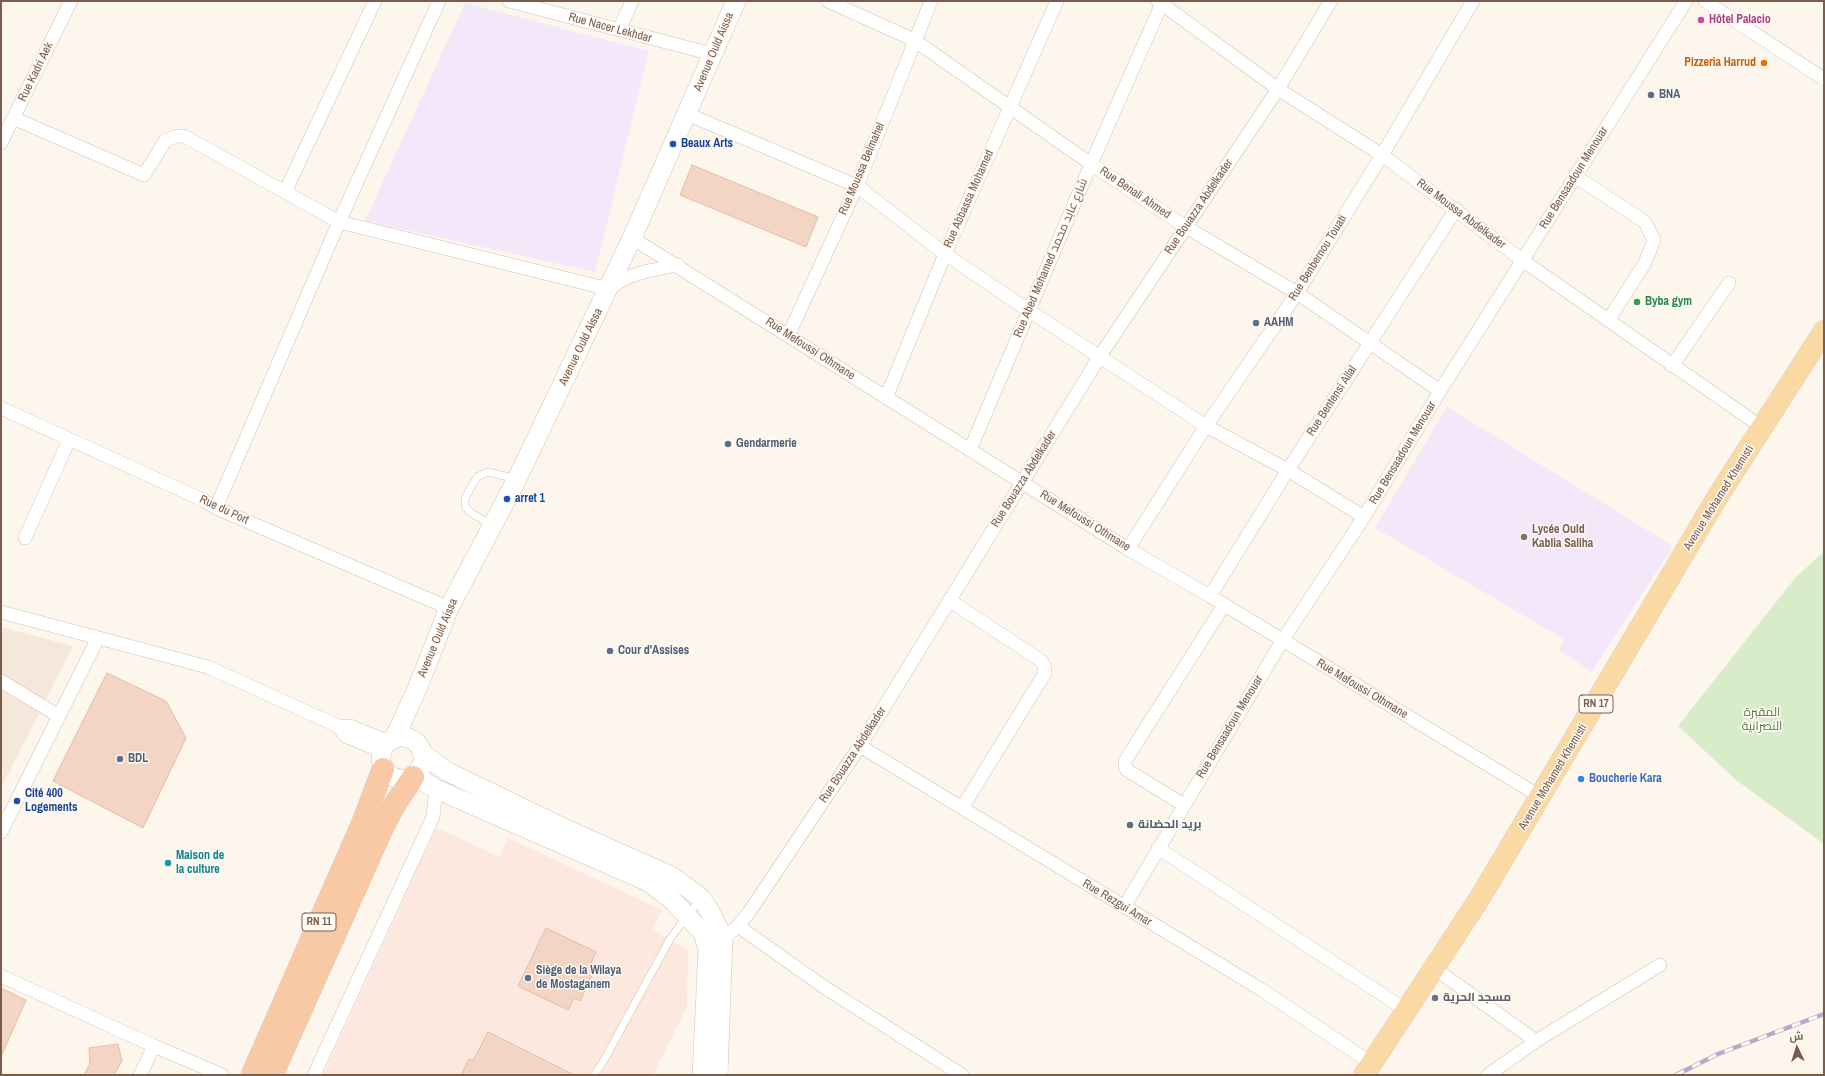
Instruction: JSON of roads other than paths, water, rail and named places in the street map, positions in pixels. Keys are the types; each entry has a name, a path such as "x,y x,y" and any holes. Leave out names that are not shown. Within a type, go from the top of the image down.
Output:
{"highway":[{"name":"RN 11","path":"252,1075 363,822 387,750"},
{"name":"RN 11","path":"272,1075 381,831 395,804 414,776"}],"main road":[{"name":"Avenue Ould Aissa","path":"387,750 417,689 450,608 517,479 632,238 736,1"},
{"name":"Avenue Mohamed Khemisti","path":"1368,1069 1481,896 1718,496 1824,332"},
{"path":"417,689 420,748 423,761 421,769 414,776 402,780 391,777 387,750 406,738 420,748 446,771 673,877 701,898 712,915 716,944 718,1075"},
{"path":"414,776 426,784 649,882 672,900 703,933 716,944"},
{"path":"702,1075 716,944"}],"street":[{"name":"Rue Kadri Aek","path":"1,143 71,1"},
{"path":"285,192 375,1"},
{"path":"216,508 340,222 439,1"},
{"path":"619,30 632,1"},
{"name":"Rue Benali Ahmed","path":"828,1 914,40 1091,164 1186,227 1297,293 1440,391"},
{"name":"Rue Moussa Belmahel","path":"788,336 856,186 931,1"},
{"name":"Rue Abbassa Mohamed","path":"886,398 945,254 1057,1"},
{"name":"Rue Bouazza Abdelkader","path":"716,944 738,926 860,746 1100,356 1278,89 1331,1"},
{"name":"Rue Benbernou Touati","path":"1128,549 1206,426 1297,293 1382,155 1473,1"},
{"name":"Rue Bensaadoun Menouar","path":"1124,907 1282,641 1364,517 1440,391 1686,1"},
{"path":"1705,1 1824,79"},
{"name":"Rue Nacer Lekhdar","path":"514,2 712,54"},
{"name":"Rue Moussa Abdelkader","path":"1161,2 1278,89 1382,155 1522,260 1609,319 1672,366 1763,428"},
{"name":"Rue Abed Mohamed شارع عابد محمد","path":"970,450 1028,310 1161,2"},
{"path":"687,114 856,186 945,254 1206,426 1288,470 1364,517"},
{"path":"13,118 144,175 164,141 176,136 184,136 340,222 608,289 648,271 678,266"},
{"path":"1575,176 1645,222 1654,240 1645,263 1609,319"},
{"name":"Rue Bentensi Allal","path":"1210,596 1288,470 1456,209"},
{"name":"Rue Mefoussi Othmane","path":"632,238 1128,549 1210,596 1541,797"},
{"path":"1672,366 1730,283"},
{"name":"Rue du Port","path":"1,408 205,501 216,508 450,608"},
{"path":"25,538 69,440"},
{"path":"949,600 1040,660 1044,665 1045,673 962,808"},
{"path":"1184,805 1127,770 1125,760 1224,605"},
{"path":"1,612 208,667 338,726 350,726 387,750"},
{"path":"1,832 98,638"},
{"path":"1,681 59,716"},
{"name":"Rue Rezgui Amar","path":"860,746 1262,990 1368,1069"},
{"path":"314,1075 433,817 436,788"},
{"path":"1158,848 1406,1010"},
{"path":"738,926 824,987 962,1075"},
{"path":"1488,1075 1536,1041 1660,965"},
{"path":"1434,968 1536,1041"},
{"path":"1,976 154,1046 222,1075"},
{"path":"140,1075 154,1046"}],"lane":[{"path":"493,526 465,508 465,498 477,477 488,472 517,479"},
{"path":"594,1075 603,1062 670,939 701,898"}],"railway":[{"path":"1676,1075 1718,1054 1824,1014"}],"place":[{"name":"Hôtel Palacio","path":"1701,20"},
{"name":"Pizzeria Harrud","path":"1764,63"},
{"name":"BNA","path":"1651,95"},
{"name":"Beaux Arts","path":"673,144"},
{"name":"Byba gym","path":"1637,302"},
{"name":"AAHM","path":"1256,323"},
{"name":"Gendarmerie","path":"728,444"},
{"name":"arret 1","path":"507,499"},
{"name":"Lycée Ould Kablia Saliha","path":"1524,537"},
{"name":"Cour d'Assises","path":"610,651"},
{"name":"BDL","path":"120,759"},
{"name":"Boucherie Kara","path":"1581,779"},
{"name":"Cité 400 Logements","path":"17,801"},
{"name":"بريد الحضانة","path":"1130,825"},
{"name":"Maison de la culture","path":"168,863"},
{"name":"Siège de la Wilaya de Mostaganem","path":"528,978"},
{"name":"مسجد الحرية","path":"1435,998"}],"park label":[{"name":"المقبرة النصرانية","path":"1762,720"}]}
